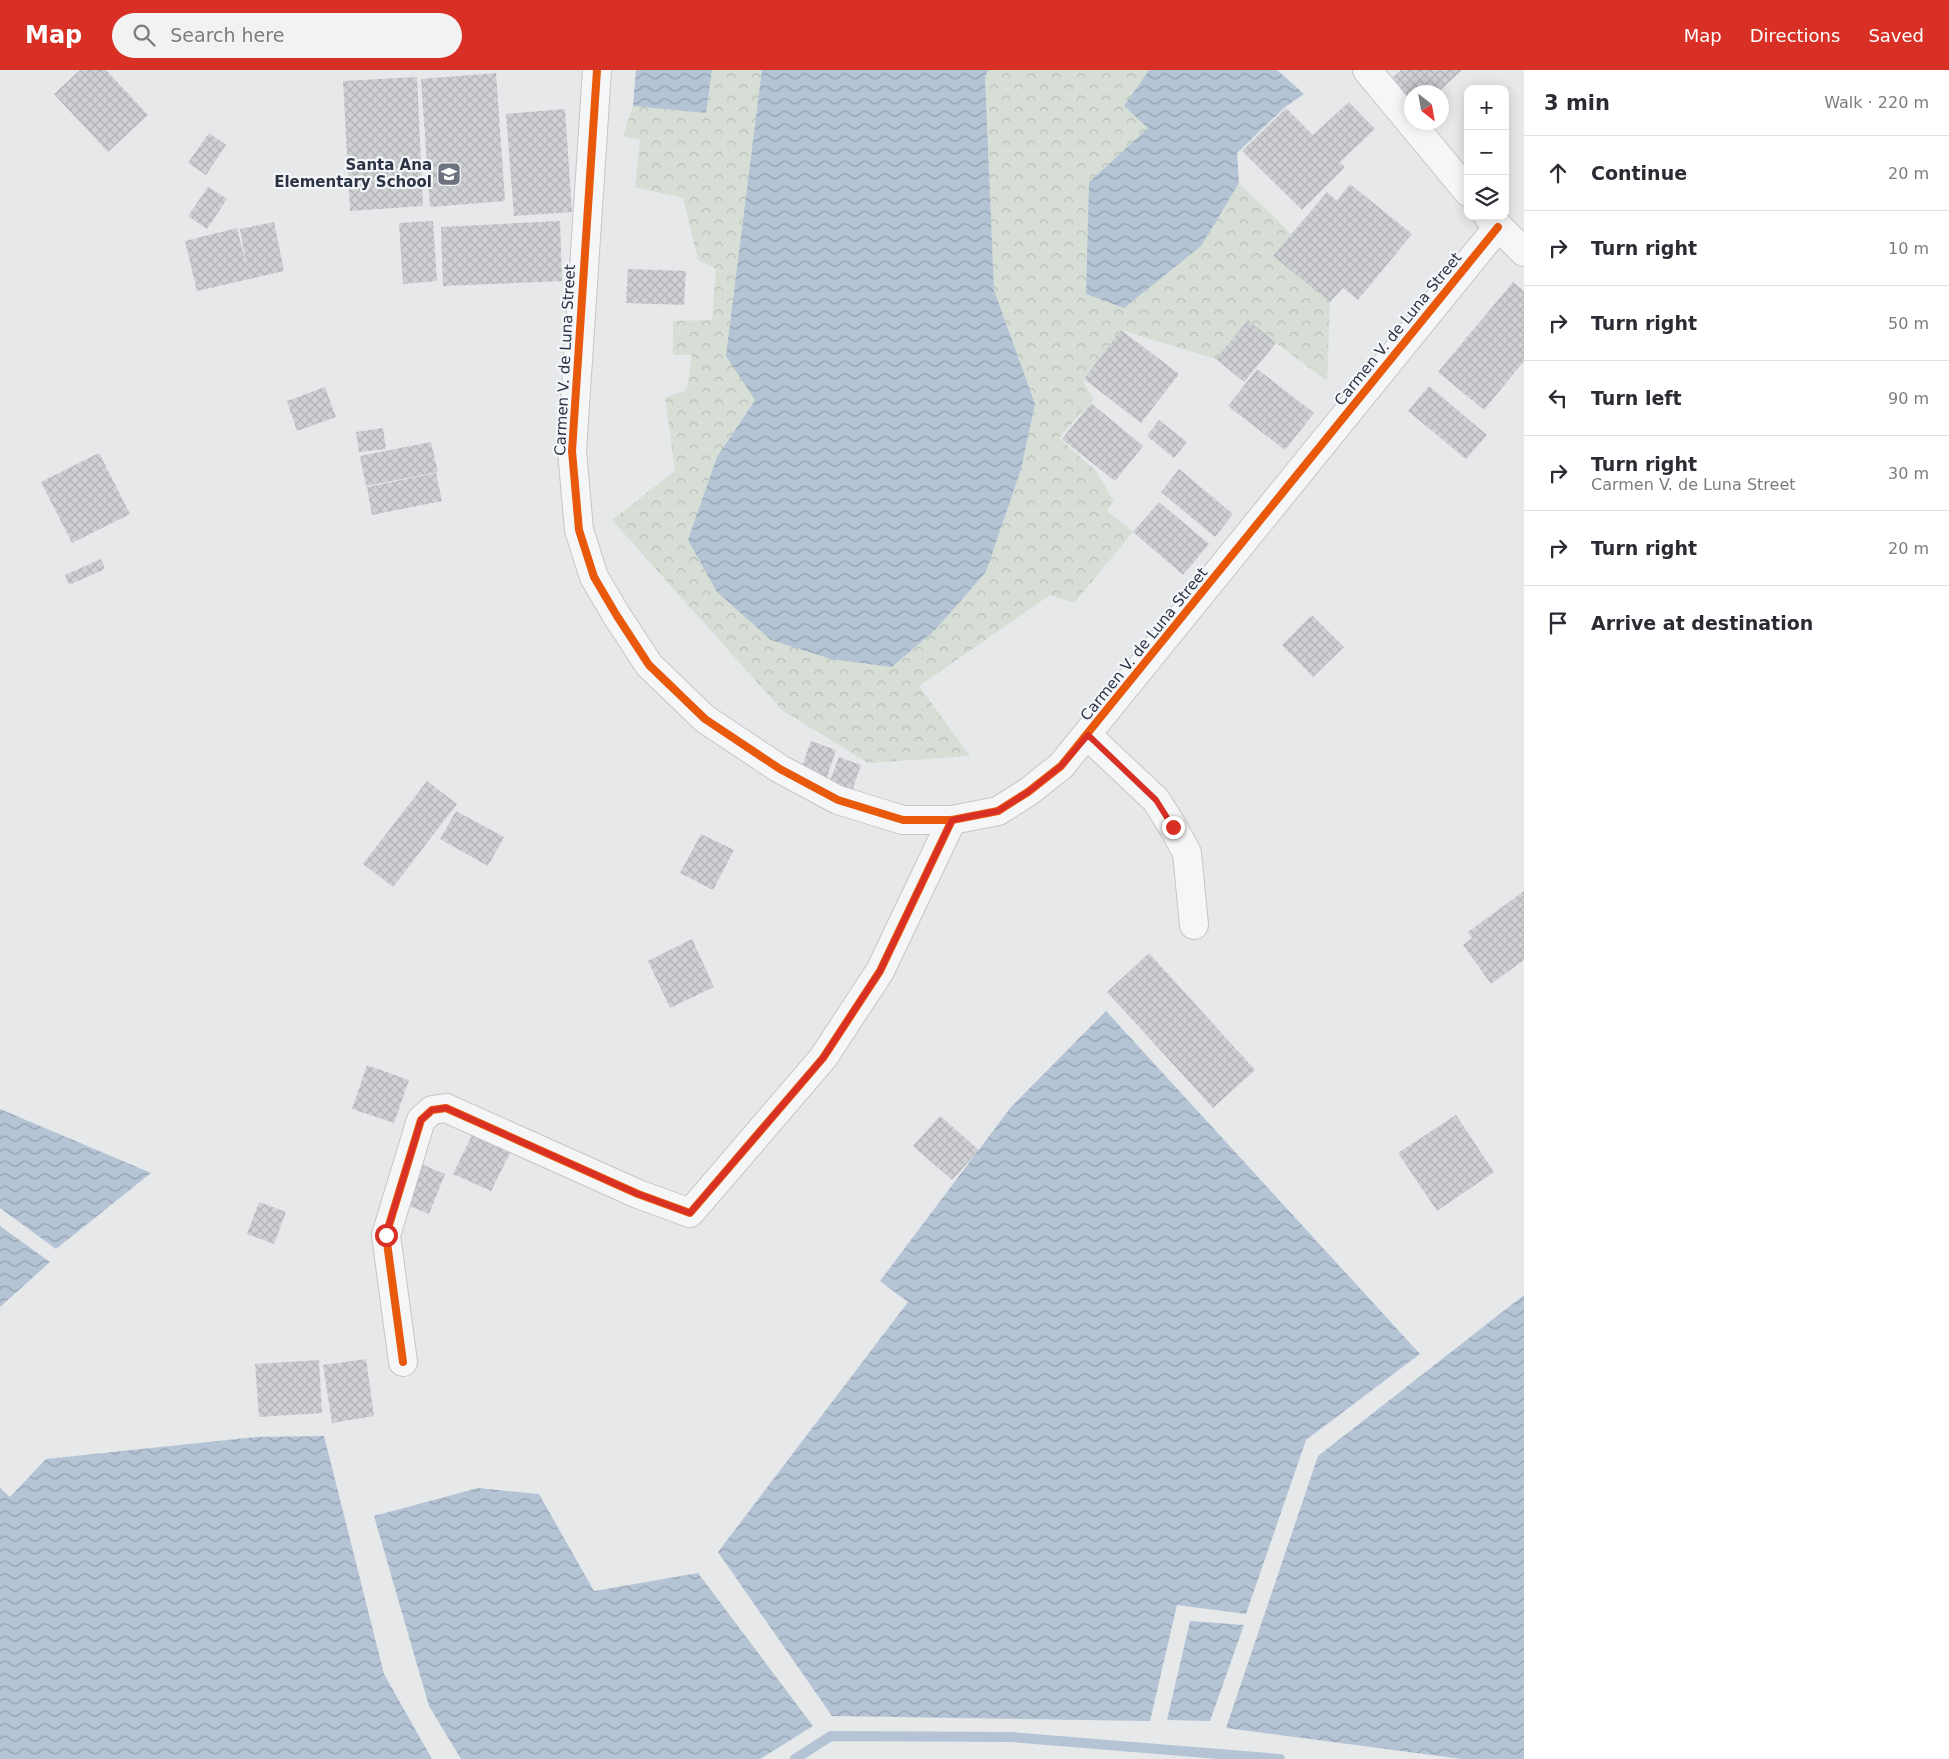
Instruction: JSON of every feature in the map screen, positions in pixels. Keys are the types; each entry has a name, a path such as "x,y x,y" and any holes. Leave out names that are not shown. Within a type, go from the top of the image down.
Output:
{"street":[{"name":"Carmen V. de Luna Street","path":"597,70 572,451 579,530 594,577 649,665 705,719 780,769 838,800 903,820 952,820 998,811 1061,766 1088,735 1493,222"},
{"path":"1367,70 1464,187"},
{"path":"1493,222 1524,252"},
{"path":"1088,735 1156,800 1173,827 1187,853 1194,925"},
{"path":"403,1362 386,1235 421,1120 432,1110 446,1108 638,1194 690,1213 759,1134 828,1050 880,971 952,820"}],"green space":[{"path":"712,70 762,70 755,399 717,457 892,667 941,623 986,572 1021,469 1035,404 994,290 985,76 989,70 1149,70 1124,106 1149,127 1089,182 1201,246 1239,183 1291,234 1274,256 1330,302 1327,381 1276,343 1216,359 1121,330 1083,380 1093,399 1059,438 1095,470 1114,501 1107,511 1133,532 1074,603 1050,595 919,686 970,756 868,763 782,710 612,520 675,471 665,397 686,391 692,355 673,355 673,321 712,320 716,269 698,260 683,198 635,187 640,140 623,136 633,106 706,113"}],"water":[{"path":"636,70 712,70 706,113 633,106"},
{"path":"762,70 989,70 985,76 994,290 1035,404 1021,469 986,572 935,630 892,667 831,659 771,640 717,592 688,540 717,457 755,400 726,356"},
{"path":"1149,70 1277,70 1304,94 1285,107 1237,153 1239,183 1201,246 1124,308 1086,294 1089,182 1148,128 1124,106"},
{"path":"1106,1011 1420,1354 1306,1440 1246,1614 1177,1605 1150,1721 832,1716 718,1552 908,1302 880,1281 1011,1107"},
{"path":"0,1109 151,1173 56,1249 0,1208"},
{"path":"0,1226 50,1262 0,1307"},
{"path":"1524,1295 1524,1759 1462,1759 1226,1728 1318,1456"},
{"path":"324,1436 384,1674 432,1759 0,1759 0,1488 10,1497 46,1459 256,1437"},
{"path":"478,1488 539,1494 594,1591 698,1573 813,1726 760,1759 461,1759 429,1706 374,1516"},
{"path":"1190,1621 1244,1625 1210,1721 1167,1720"}],"building":[{"path":"80,70 106,70 148,115 108,152 54,94"},
{"path":"1401,70 1462,70 1446,85 1404,85 1404,109 1382,87"},
{"path":"496,73 505,201 430,207 421,79"},
{"path":"417,77 423,206 350,211 343,81"},
{"path":"1349,102 1375,129 1340,162 1345,167 1302,210 1242,151 1286,108 1313,135"},
{"path":"565,109 572,212 514,216 506,114"},
{"path":"209,133 226,145 206,175 188,163"},
{"path":"1350,184 1412,234 1358,300 1343,288 1330,302 1273,256 1327,192 1337,201"},
{"path":"208,187 227,199 207,229 188,216"},
{"path":"433,221 437,281 403,284 399,223"},
{"path":"560,221 562,281 443,286 441,227"},
{"path":"274,222 284,271 197,291 185,241 237,228 247,268 240,229"},
{"path":"628,269 686,271 684,305 626,303"},
{"path":"1513,282 1524,291 1524,361 1484,410 1438,372"},
{"path":"1248,320 1276,343 1244,382 1216,359"},
{"path":"1121,330 1179,374 1141,423 1084,379"},
{"path":"1257,369 1314,413 1285,450 1228,406"},
{"path":"1429,386 1487,435 1466,459 1408,411"},
{"path":"325,387 336,417 297,431 287,401"},
{"path":"1091,403 1143,446 1115,481 1062,439"},
{"path":"1159,420 1187,442 1174,458 1147,436"},
{"path":"383,428 386,449 359,452 356,432"},
{"path":"431,442 438,472 366,486 360,456"},
{"path":"99,453 130,514 72,543 41,482"},
{"path":"1179,469 1233,514 1215,537 1161,492"},
{"path":"436,473 442,501 372,515 367,487"},
{"path":"1159,502 1209,544 1183,575 1133,532"},
{"path":"101,559 105,569 69,585 65,575"},
{"path":"1312,615 1344,647 1313,677 1282,645"},
{"path":"811,741 836,750 826,780 800,772"},
{"path":"839,757 861,765 852,791 829,783"},
{"path":"427,781 457,804 393,887 363,864"},
{"path":"456,811 504,837 488,866 440,839"},
{"path":"701,834 734,850 713,890 680,873"},
{"path":"1524,891 1524,960 1491,984 1463,945 1472,938 1468,932"},
{"path":"692,939 714,987 670,1008 648,961"},
{"path":"1149,953 1255,1070 1213,1108 1107,992"},
{"path":"367,1065 409,1080 394,1123 352,1109"},
{"path":"1456,1115 1494,1172 1437,1211 1398,1153"},
{"path":"940,1116 979,1150 952,1180 913,1146"},
{"path":"475,1129 513,1147 491,1191 453,1174"},
{"path":"416,1162 445,1174 429,1214 400,1202"},
{"path":"259,1202 286,1212 274,1244 247,1234"},
{"path":"366,1359 374,1416 332,1423 323,1365"},
{"path":"319,1360 322,1413 259,1417 255,1364"}],"waterway":[{"path":"795,1759 831,1736 1011,1737 1280,1759"}],"cycle path":[{"path":"597,70 572,451 579,530 594,577 649,665 705,719 780,769 838,800 903,820 952,820 998,811 1028,792 1061,766 1498,227"},
{"path":"403,1362 386,1235 421,1120 432,1110 446,1108 638,1194 690,1213 823,1058 880,971 952,820"}],"place":[{"name":"Santa Ana Elementary School","path":"449,174"}],"route":[{"path":"386,1235 421,1120 432,1110 446,1108 638,1194 690,1213 753,1142 823,1058 880,971 952,820 998,811 1028,792 1061,766 1088,735 1156,800 1173,827"}]}
